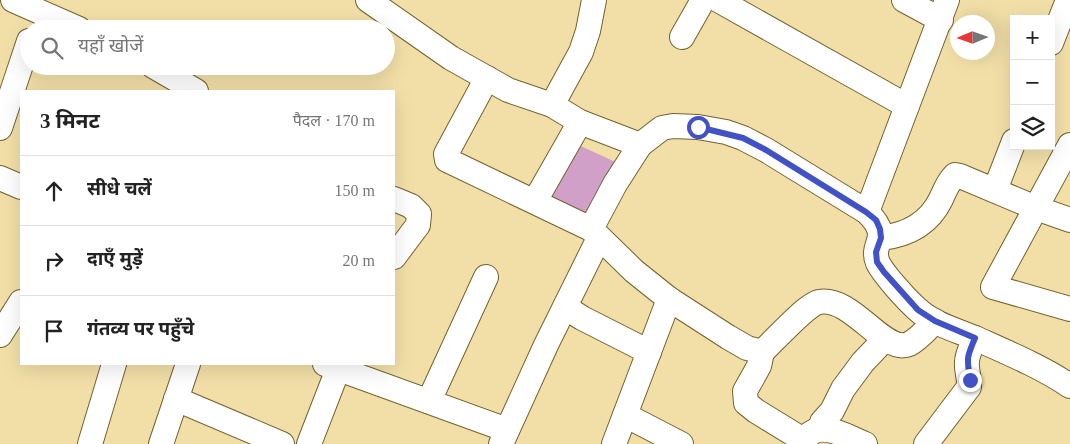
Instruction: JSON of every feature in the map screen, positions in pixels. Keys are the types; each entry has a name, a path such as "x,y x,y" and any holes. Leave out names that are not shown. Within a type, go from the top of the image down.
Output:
{"street":[{"path":"13,0 36,20"},
{"path":"368,0 451,58 508,90 552,105 580,122 640,145"},
{"path":"552,105 581,52 588,31 594,0"},
{"path":"682,37 703,0"},
{"path":"718,0 907,106"},
{"path":"866,212 944,10 904,0"},
{"path":"1055,33 1068,0"},
{"path":"0,128 20,69"},
{"path":"164,75 181,88"},
{"path":"486,78 446,154 447,160 535,201 595,233 634,270 669,299 747,348 762,352"},
{"path":"535,201 580,122"},
{"path":"309,444 334,365 429,401 504,437 565,307 615,184 640,145 662,128 673,126 698,127 726,132 743,138 766,150 866,212 876,220 880,229 881,238 876,252 877,262 918,310 935,321 975,338 1060,379 1070,386"},
{"path":"1070,145 993,287 1070,309"},
{"path":"995,190 1011,150"},
{"path":"881,238 894,236 919,226 932,214 950,180 955,175 1070,220"},
{"path":"0,178 20,187"},
{"path":"395,199 411,206 419,214 418,225 395,256"},
{"path":"429,401 486,277"},
{"path":"614,444 669,299"},
{"path":"865,444 829,430 810,438 756,411 746,403 745,391 759,366 762,352 806,309 818,302 832,302 850,310 885,339 898,346 908,345 916,340 935,321"},
{"path":"0,335 20,304"},
{"path":"565,307 582,318 649,352"},
{"path":"926,444 969,387 970,380 966,365 967,356 975,338"},
{"path":"810,438 832,412 843,389 885,339"},
{"path":"90,444 114,365"},
{"path":"161,444 188,365"},
{"path":"176,399 282,444"},
{"path":"624,414 682,444"}],"shaded area":[{"path":"572,142 620,164 594,220 547,197"}],"route":[{"path":"698,127 726,132 743,138 766,150 876,220 881,238 876,252 877,262 884,272 918,310 935,321 975,338 967,356 966,365 970,380"}]}
